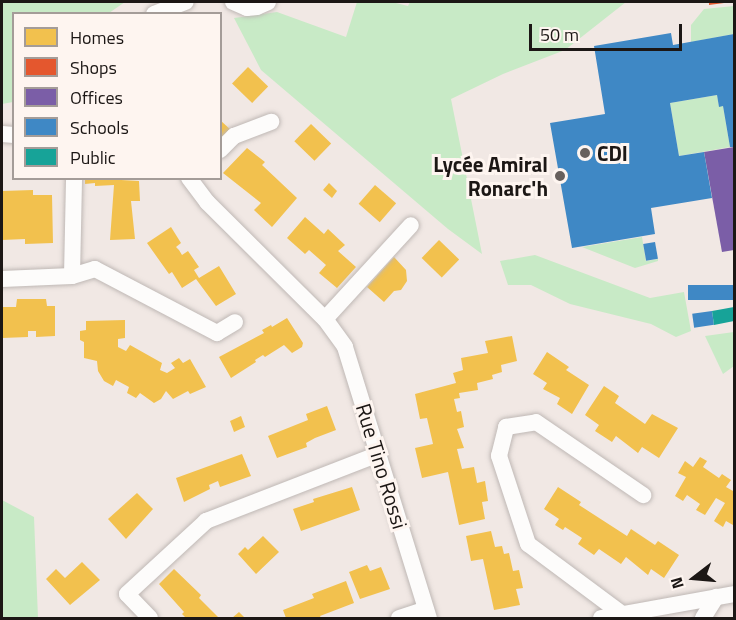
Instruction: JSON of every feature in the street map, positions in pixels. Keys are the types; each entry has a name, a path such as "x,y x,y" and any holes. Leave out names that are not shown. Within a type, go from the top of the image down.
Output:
{"street":[{"path":"159,12 186,2"},
{"path":"233,2 247,8 268,2"},
{"path":"222,148 234,136 271,122"},
{"path":"72,276 74,180"},
{"name":"Rue Tino Rossi","path":"191,180 207,202 326,319 345,347 427,614"},
{"path":"326,319 411,225"},
{"path":"2,279 72,276 95,269 217,333 235,322"},
{"path":"643,495 536,422 506,427 499,456 528,544 612,617 735,594"},
{"path":"150,618 127,594 206,521 379,454"},
{"path":"703,618 716,597"},
{"path":"399,618 427,614"}],"green space":[{"path":"2,2 125,2 110,12 12,12 12,102 2,104"},
{"path":"357,2 392,2 408,6 410,2 626,2 565,50 503,74 451,99 482,254 448,229 261,70 234,18 277,12 346,37"},
{"path":"734,6 734,34 691,42 691,25 704,9"},
{"path":"717,95 719,106 723,106 730,147 679,156 670,103"},
{"path":"642,237 646,261 658,259 658,261 635,268 582,247"},
{"path":"535,255 650,298 684,292 691,331 676,337 651,324 570,304 531,285 508,285 500,261"},
{"path":"734,332 734,366 723,374 705,336"},
{"path":"2,500 34,517 38,618 2,618"}],"building: Homes":[{"path":"248,67 268,86 252,103 232,84"},
{"path":"222,122 232,131 222,141"},
{"path":"311,124 331,143 314,161 294,141"},
{"path":"247,148 265,162 262,165 297,198 272,227 254,210 261,203 223,173"},
{"path":"85,180 139,181 140,201 131,201 135,239 110,240 114,185 85,184"},
{"path":"329,183 337,191 332,198 323,190"},
{"path":"375,185 396,203 380,222 359,204"},
{"path":"33,190 33,195 52,195 53,243 25,244 25,239 2,240 2,191"},
{"path":"305,217 324,234 328,229 345,245 338,251 356,267 337,288 319,273 326,265 309,250 305,254 287,238"},
{"path":"171,227 181,243 176,247 182,255 188,251 199,267 194,270 199,278 219,266 236,294 216,306 196,279 182,288 172,272 169,274 147,243"},
{"path":"439,240 459,259 442,277 422,258"},
{"path":"394,257 406,270 407,281 401,290 394,291 384,302 367,287"},
{"path":"17,299 46,299 47,306 55,306 55,336 36,337 36,331 28,331 28,337 2,338 2,307 16,307"},
{"path":"287,318 303,343 302,347 292,353 284,345 265,357 263,355 231,378 219,357 264,333 262,330"},
{"path":"125,320 125,338 118,339 118,347 126,351 130,345 162,363 160,370 167,373 175,368 171,363 179,358 183,363 190,359 206,387 190,394 188,391 173,399 166,391 161,399 154,403 140,393 136,398 127,393 129,387 116,380 113,386 104,381 98,371 97,361 84,358 84,342 80,340 80,331 86,330 86,321"},
{"path":"512,336 517,361 501,365 502,372 492,375 493,379 477,383 478,390 459,393 460,398 454,399 457,412 461,411 464,427 457,429 464,448 457,449 462,469 474,467 477,483 485,481 488,501 482,502 485,519 459,525 448,472 422,478 415,448 433,444 427,418 420,419 415,394 456,383 453,373 463,370 461,358 488,353 485,341"},
{"path":"547,352 569,367 566,370 589,385 572,414 557,404 560,398 543,389 547,383 533,374"},
{"path":"604,386 619,396 615,403 645,424 652,414 678,428 659,458 642,447 638,453 616,436 612,442 595,431 599,425 585,415"},
{"path":"327,406 336,430 306,443 307,447 277,458 268,436 308,420 306,414"},
{"path":"241,416 245,427 234,432 230,421"},
{"path":"242,454 251,476 220,487 218,481 209,485 210,489 184,502 176,478"},
{"path":"700,457 707,461 703,467 719,478 722,474 731,480 726,487 733,491 734,488 733,525 726,521 723,527 714,521 725,503 716,498 705,515 696,510 700,504 687,495 683,501 675,496 686,477 678,473 685,461 693,467"},
{"path":"352,487 360,510 301,531 293,509 314,502 313,499"},
{"path":"558,487 581,502 579,505 627,536 631,529 655,545 658,541 679,555 664,578 651,569 648,575 626,557 621,564 599,549 594,555 578,544 582,538 565,527 563,530 555,525 559,519 544,509"},
{"path":"137,493 153,509 126,539 108,519"},
{"path":"491,531 495,547 502,546 504,554 509,553 513,571 519,570 523,588 516,589 520,605 494,610 483,559 471,561 466,536"},
{"path":"263,536 279,552 256,574 238,554 245,547 248,550"},
{"path":"82,562 100,580 70,605 46,579 56,569 65,578"},
{"path":"367,565 370,571 381,567 390,589 360,599 349,572"},
{"path":"174,569 201,595 199,598 219,618 186,618 182,614 184,612 159,584"},
{"path":"346,581 354,603 320,616 321,618 286,618 283,610 314,598 312,594"},
{"path":"239,612 245,618 232,618"}],"building: Shops":[{"path":"709,2 724,2 724,3 709,5"}],"building: Offices":[{"path":"734,147 734,250 722,252 704,152"}],"building: Schools":[{"path":"671,33 673,45 734,34 734,147 730,147 723,106 719,107 717,95 670,103 679,156 704,152 712,198 651,208 655,234 572,248 550,123 605,114 594,46"},
{"path":"655,242 658,259 646,261 643,244"},
{"path":"688,285 734,285 734,300 688,300"},
{"path":"712,311 714,325 694,328 692,314"}],"building: Public":[{"path":"734,307 734,321 714,325 712,311"}],"place":[{"name":"CDI","path":"585,153"},
{"name":"Lycée Amiral Ronarc'h","path":"560,176"}]}
